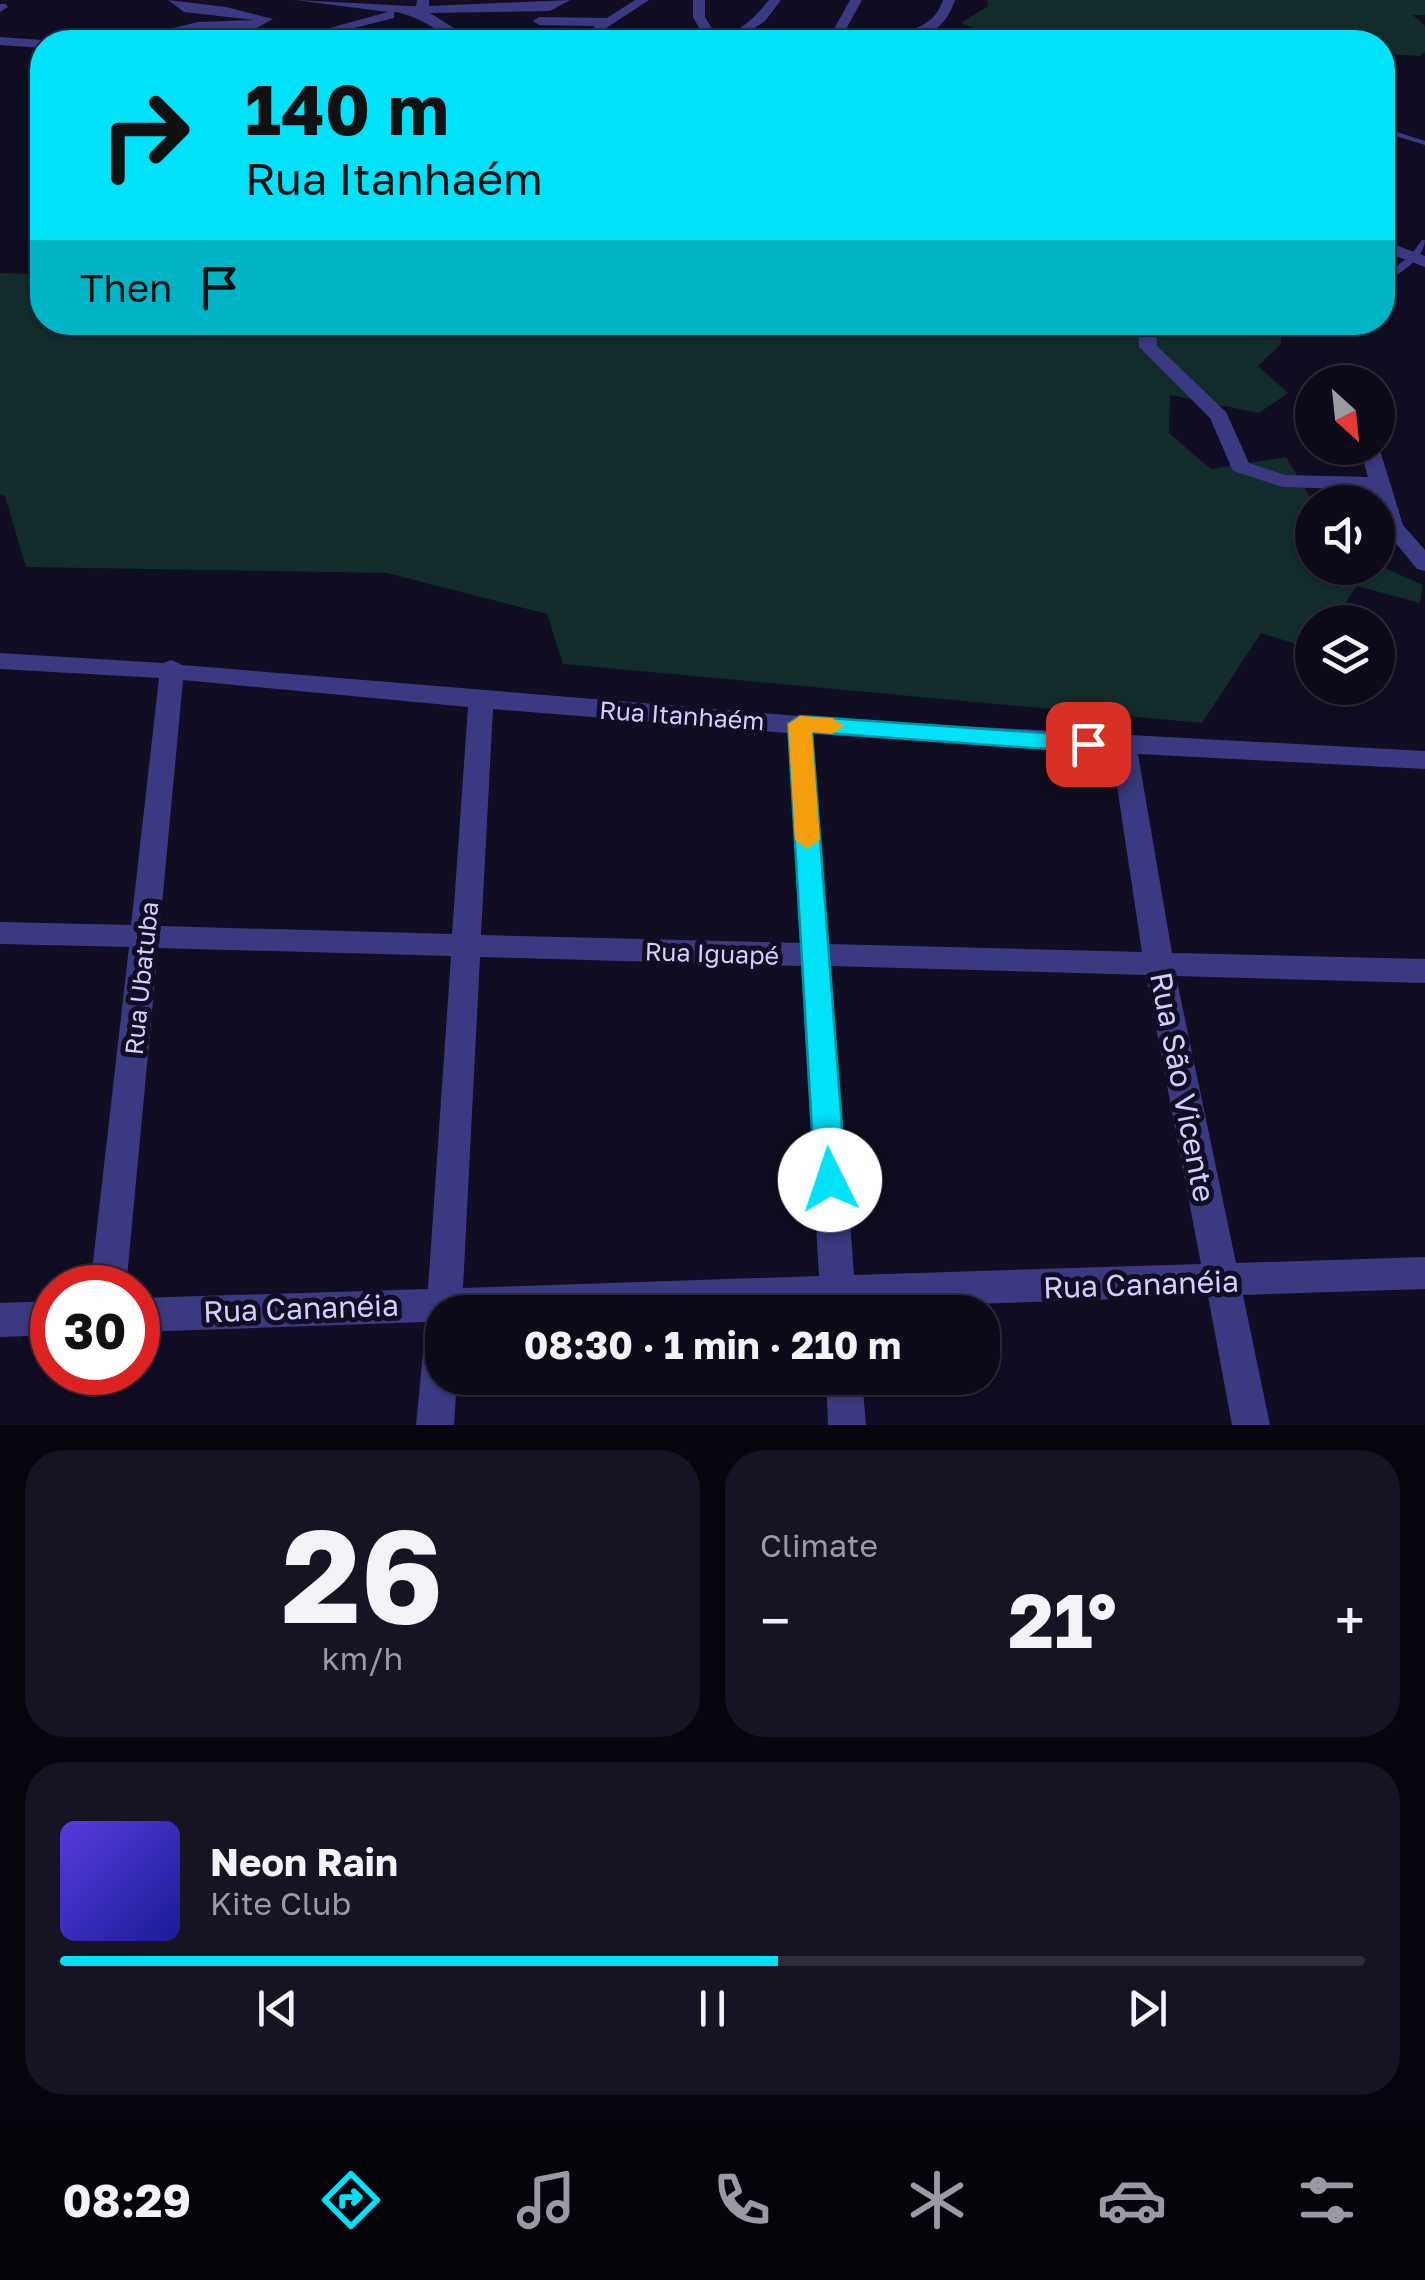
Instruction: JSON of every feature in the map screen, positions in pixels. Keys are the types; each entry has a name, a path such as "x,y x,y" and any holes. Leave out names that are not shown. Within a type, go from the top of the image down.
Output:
{"street":[{"path":"300,0 550,7 564,0"},
{"path":"598,30 642,0"},
{"path":"700,0 702,30"},
{"path":"744,30 762,18 776,0"},
{"path":"840,30 856,0"},
{"path":"928,30 942,18 949,0"},
{"path":"179,4 333,30 419,6"},
{"path":"226,10 263,4"},
{"path":"419,6 422,14 447,30"},
{"path":"179,30 253,26 267,19"},
{"path":"436,24 608,22"},
{"path":"0,41 30,43"},
{"path":"1395,248 1421,254"},
{"path":"1147,335 1148,347 1219,416 1240,467 1283,480 1379,484"},
{"path":"1374,465 1393,526 1425,564"},
{"name":"Rua Itanhaém","path":"0,661 172,668 481,700 800,724 1124,746 1425,760"},
{"name":"Rua Ubatuba","path":"110,1265 172,668"},
{"path":"445,1295 470,942 481,700"},
{"path":"800,724 839,1295"},
{"name":"Rua São Vicente","path":"1124,746 1160,965 1252,1425"},
{"name":"Rua Iguapé","path":"0,933 470,942 815,957 1425,972"},
{"name":"Rua Cananéia","path":"973,1295 1425,1274"},
{"name":"Rua Cananéia","path":"160,1315 425,1314"},
{"path":"0,1320 30,1319"},
{"path":"434,1425 437,1395"},
{"path":"845,1395 847,1425"}],"lane":[{"path":"1395,133 1425,143"},
{"path":"1395,272 1421,254"}],"green space":[{"path":"987,0 1425,0 1425,15 1413,15 1425,26 1425,52 1420,56 1395,55 1395,30 977,30 961,23 988,6"},
{"path":"0,273 30,274 30,335 1281,335 1281,344 1258,366 1288,393 1259,413 1170,395 1169,433 1211,469 1286,457 1303,485 1295,485 1295,585 1395,585 1395,573 1423,585 1420,603 1357,586 1344,605 1295,605 1295,644 1261,633 1202,723 563,664 547,614 387,573 26,567 5,496 0,495"}],"slow traffic":[{"path":"807,840 800,724 832,726"}],"route":[{"path":"830,1180 800,724 1088,744"}]}
